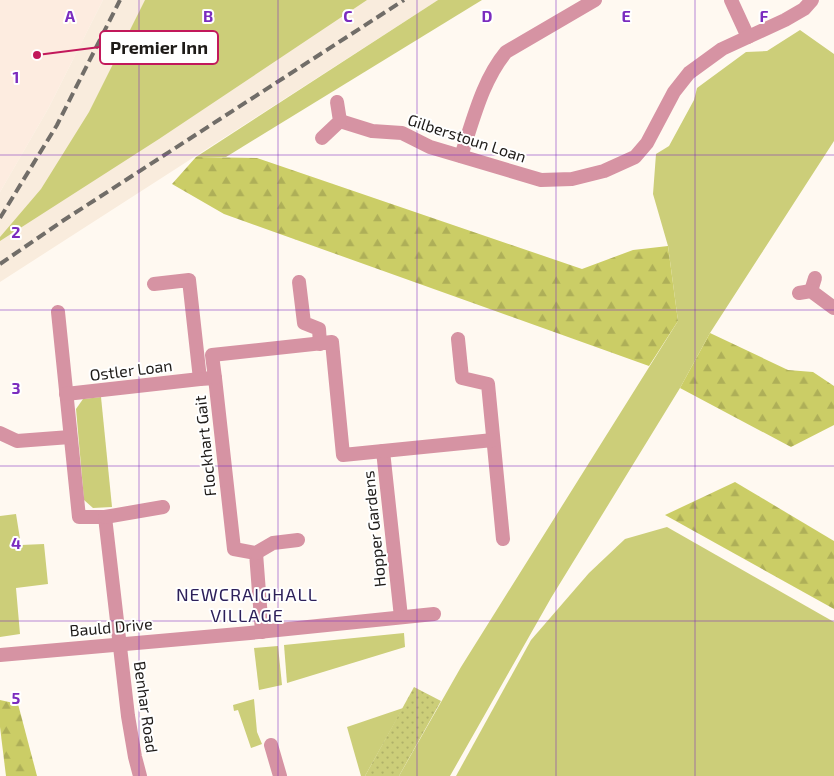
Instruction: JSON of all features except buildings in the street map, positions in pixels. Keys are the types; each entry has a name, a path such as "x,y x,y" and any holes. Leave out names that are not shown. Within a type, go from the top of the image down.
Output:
{"street":[{"path":"461,156 484,91 496,64 506,52 595,0"},
{"path":"731,0 748,36"},
{"name":"Gilberstoun Loan","path":"340,121 372,131 402,133 430,147 541,180 572,179 604,171 636,157 647,143 674,92 689,73 722,49 785,20 804,8 812,0"},
{"path":"322,138 340,121 337,102"},
{"name":"Flockhart Gait","path":"154,284 189,280 200,379 215,378 234,549 256,553"},
{"name":"Hopper Gardens","path":"300,282 304,323 319,329 320,344 332,342 343,455 383,451 401,617"},
{"path":"808,287 834,308"},
{"path":"58,312 79,517 105,517 163,507"},
{"path":"458,339 462,378 488,384 503,539"},
{"path":"215,378 212,355 320,344"},
{"name":"Ostler Loan","path":"66,394 200,379"},
{"path":"4,435 18,441 70,437"},
{"path":"383,451 493,440"},
{"name":"Benhar Road","path":"105,517 135,757 140,776"},
{"path":"262,632 256,553 273,543 298,540"},
{"name":"Bauld Drive","path":"0,655 262,632 434,614"},
{"path":"270,745 280,776"}],"shaded area":[{"path":"0,0 103,0 48,109 0,192"},
{"path":"103,0 438,0 0,282 0,192 48,109"}],"green space":[{"path":"145,0 367,0 159,139 0,241 0,237 41,189 89,112"},
{"path":"438,0 482,0 226,157 196,157"},
{"path":"800,30 834,54 834,141 710,333 680,388 551,598 450,776 399,776 461,667 678,321 668,246 653,194 656,154 669,146 694,100 697,88 746,52 767,51"},
{"path":"196,157 257,158 582,269 633,250 668,246 678,321 649,366 224,214 172,184"},
{"path":"710,333 788,370 813,372 834,386 834,425 791,447 680,388"},
{"path":"101,397 112,507 93,508 84,500 76,409 83,399"},
{"path":"735,482 834,541 834,609 665,515"},
{"path":"16,514 21,545 44,544 48,584 16,588 20,634 0,637 0,516"},
{"path":"667,527 834,622 834,776 456,776 531,640 589,573 625,539"},
{"path":"404,633 405,647 287,683 284,645"},
{"path":"278,646 282,685 259,690 254,648"},
{"path":"414,687 441,701 399,776 365,776"},
{"path":"254,699 257,732 262,744 251,748 238,710 234,711 233,705"},
{"path":"0,700 18,704 37,776 6,776 0,727"},
{"path":"403,708 365,776 361,776 347,727"}],"railway":[{"path":"0,218 57,125 120,0"},
{"path":"0,264 64,220 404,0"}],"place":[{"name":"Premier Inn","path":"37,55"}],"district":[{"name":"NEWCRAIGHALL VILLAGE","path":"247,605"}]}
